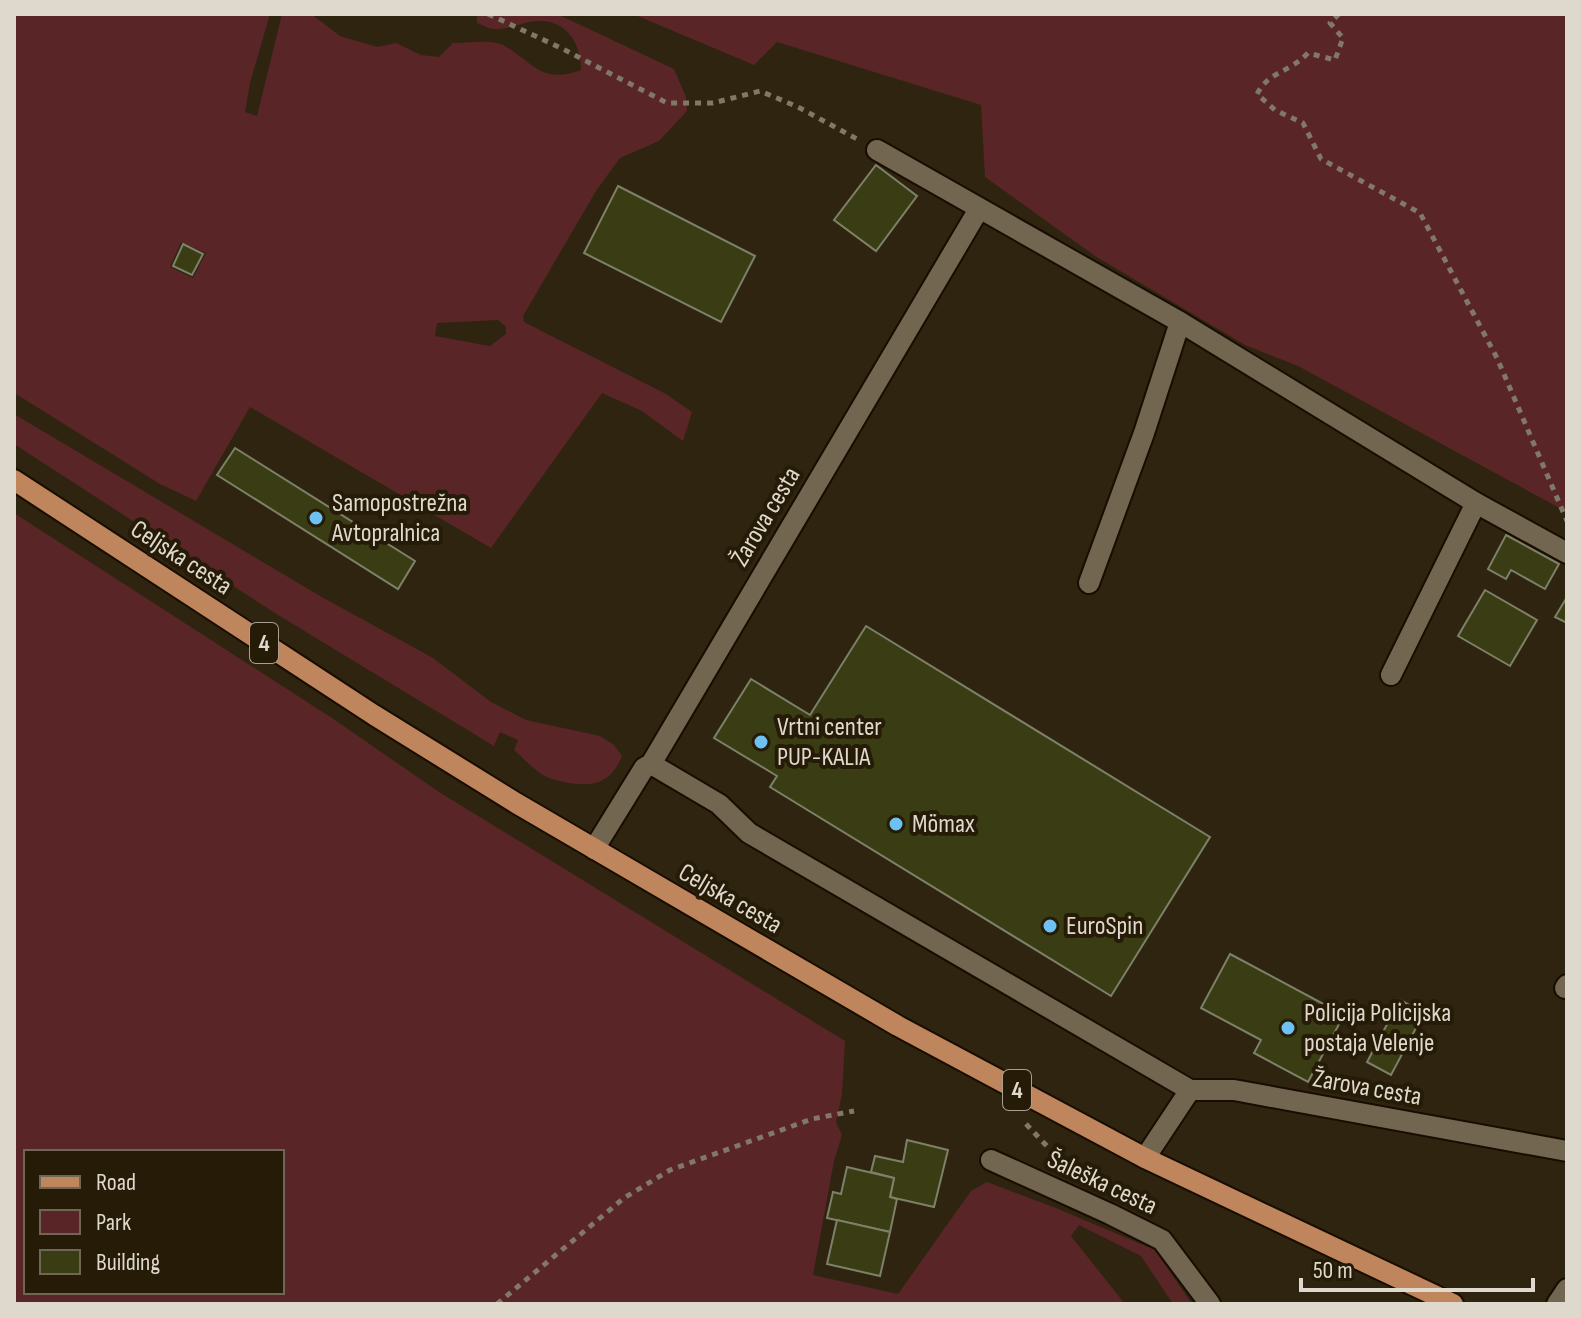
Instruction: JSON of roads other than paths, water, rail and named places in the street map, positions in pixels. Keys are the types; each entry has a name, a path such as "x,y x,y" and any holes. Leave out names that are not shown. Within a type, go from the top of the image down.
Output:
{"main road":[{"name":"Celjska cesta","path":"14,480 374,715 594,849 898,1026 1145,1158 1453,1304"}],"street":[{"path":"877,150 1180,322 1476,503 1567,553"},
{"name":"Žarova cesta","path":"594,849 644,768 651,764 979,209"},
{"path":"1089,583 1144,433 1180,322"},
{"path":"1391,675 1476,503"},
{"path":"651,764 719,804 749,833 1190,1090 1145,1158"},
{"name":"Žarova cesta","path":"1190,1090 1234,1090 1567,1151"},
{"name":"Šaleška cesta","path":"991,1160 1162,1240 1210,1304"},
{"path":"1557,1304 1567,1289"}],"place":[{"name":"Samopostrežna Avtopralnica","path":"316,518"},
{"name":"Vrtni center PUP-KALIA","path":"761,742"},
{"name":"Mömax","path":"896,824"},
{"name":"EuroSpin","path":"1050,926"},
{"name":"Policija Policijska postaja Velenje","path":"1288,1028"}]}
